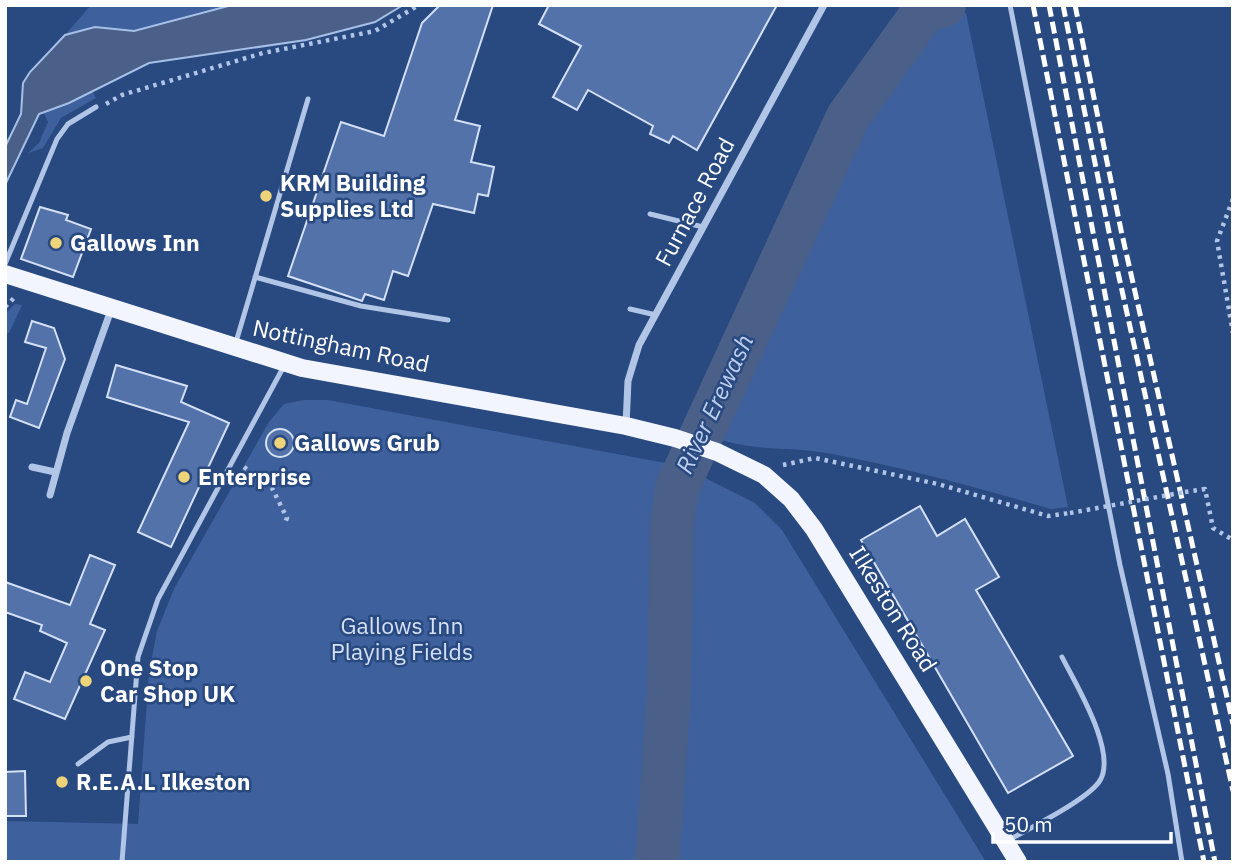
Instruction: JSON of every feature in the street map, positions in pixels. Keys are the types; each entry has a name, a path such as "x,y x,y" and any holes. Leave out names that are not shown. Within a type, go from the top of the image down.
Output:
{"main road":[{"name":"Nottingham Road","path":"5,274 111,310 285,363 626,426 675,439"},
{"name":"Ilkeston Road","path":"675,439 717,452 764,475 791,499 814,529 1018,862"}],"street":[{"name":"Furnace Road","path":"626,426 628,381 633,359 824,5"},
{"path":"50,495 55,472 111,310"},
{"path":"32,467 55,472"}],"lane":[{"path":"1010,5 1121,565 1168,774 1182,862"},
{"path":"234,349 308,99"},
{"path":"5,264 57,139 68,124 96,107"},
{"path":"650,214 703,227"},
{"path":"255,277 361,306 448,320"},
{"path":"629,309 656,315"},
{"path":"122,862 138,657 143,636 174,567 285,363"},
{"path":"1006,842 1071,803 1098,782 1103,770 1093,718 1062,657"},
{"path":"78,764 108,742 132,737"}],"path":[{"path":"96,107 122,95 262,53 376,31 419,5"},
{"path":"1233,199 1217,241 1233,333"},
{"path":"5,307 16,296"},
{"path":"764,475 786,463 815,458 938,484 1048,516 1205,489 1213,528 1233,540"},
{"path":"234,460 272,488 287,519 284,525"}],"green space":[{"path":"91,5 232,5 133,31 95,27 65,35"},
{"path":"966,13 1068,507 1051,509 942,479 832,454 750,446 721,440 808,233 917,31 935,20"},
{"path":"92,91 96,98 61,118 43,148 28,153 39,143 48,122 43,111 69,103"},
{"path":"15,304 22,305 9,333 5,332 5,314"},
{"name":"Gallows Inn Playing Fields","path":"304,400 328,400 665,463 654,512 654,681 643,862 5,862 5,821 138,824 149,673 157,631 174,589 269,422 284,404"},
{"path":"701,476 755,503 782,530 986,862 671,862 683,657 684,547 687,521"}],"shaded area":[{"path":"232,5 403,5 375,22 306,40 149,63 69,103 39,114 5,185 5,147 21,114 23,83 65,35 95,27 134,31"}],"building":[{"path":"440,5 493,5 455,120 480,126 471,162 494,167 488,196 478,194 474,213 433,204 408,276 393,271 384,300 365,294 362,301 288,276 341,122 384,136 422,23"},
{"path":"549,5 777,5 697,150 673,136 669,143 650,134 653,126 588,90 577,110 553,97 581,46 539,24"},
{"name":"Gallows Inn","path":"40,207 68,215 66,220 91,229 73,277 21,259"},
{"path":"32,321 54,328 65,359 39,428 10,417 16,400 27,404 46,348 25,342"},
{"name":"Enterprise","path":"116,365 187,386 181,402 229,423 171,547 138,532 189,422 107,397"},
{"name":"Gallows Grub","path":"280,429 290,433 294,443 290,453 280,457 270,453 266,443 270,433"},
{"path":"920,506 937,536 965,519 999,577 976,590 1073,756 1008,793 861,540"},
{"path":"90,555 115,565 90,624 105,630 65,719 14,699 25,672 50,682 67,643 40,631 42,625 5,612 5,582 70,605"},
{"path":"25,771 26,816 5,816 5,772"}],"waterway":[{"name":"River Erewash","path":"657,862 669,692 672,523 677,488 848,117 924,11 944,5"}],"railway":[{"path":"1033,5 1204,862"},
{"path":"1049,5 1215,862"},
{"path":"1063,5 1109,232 1233,791"},
{"path":"1075,5 1121,230 1233,724"}],"place":[{"name":"KRM Building Supplies Ltd","path":"266,196"},
{"name":"Gallows Inn","path":"56,243"},
{"name":"Gallows Grub","path":"280,443"},
{"name":"Enterprise","path":"184,477"},
{"name":"One Stop Car Shop UK","path":"86,681"},
{"name":"R.E.A.L Ilkeston","path":"62,782"}]}
